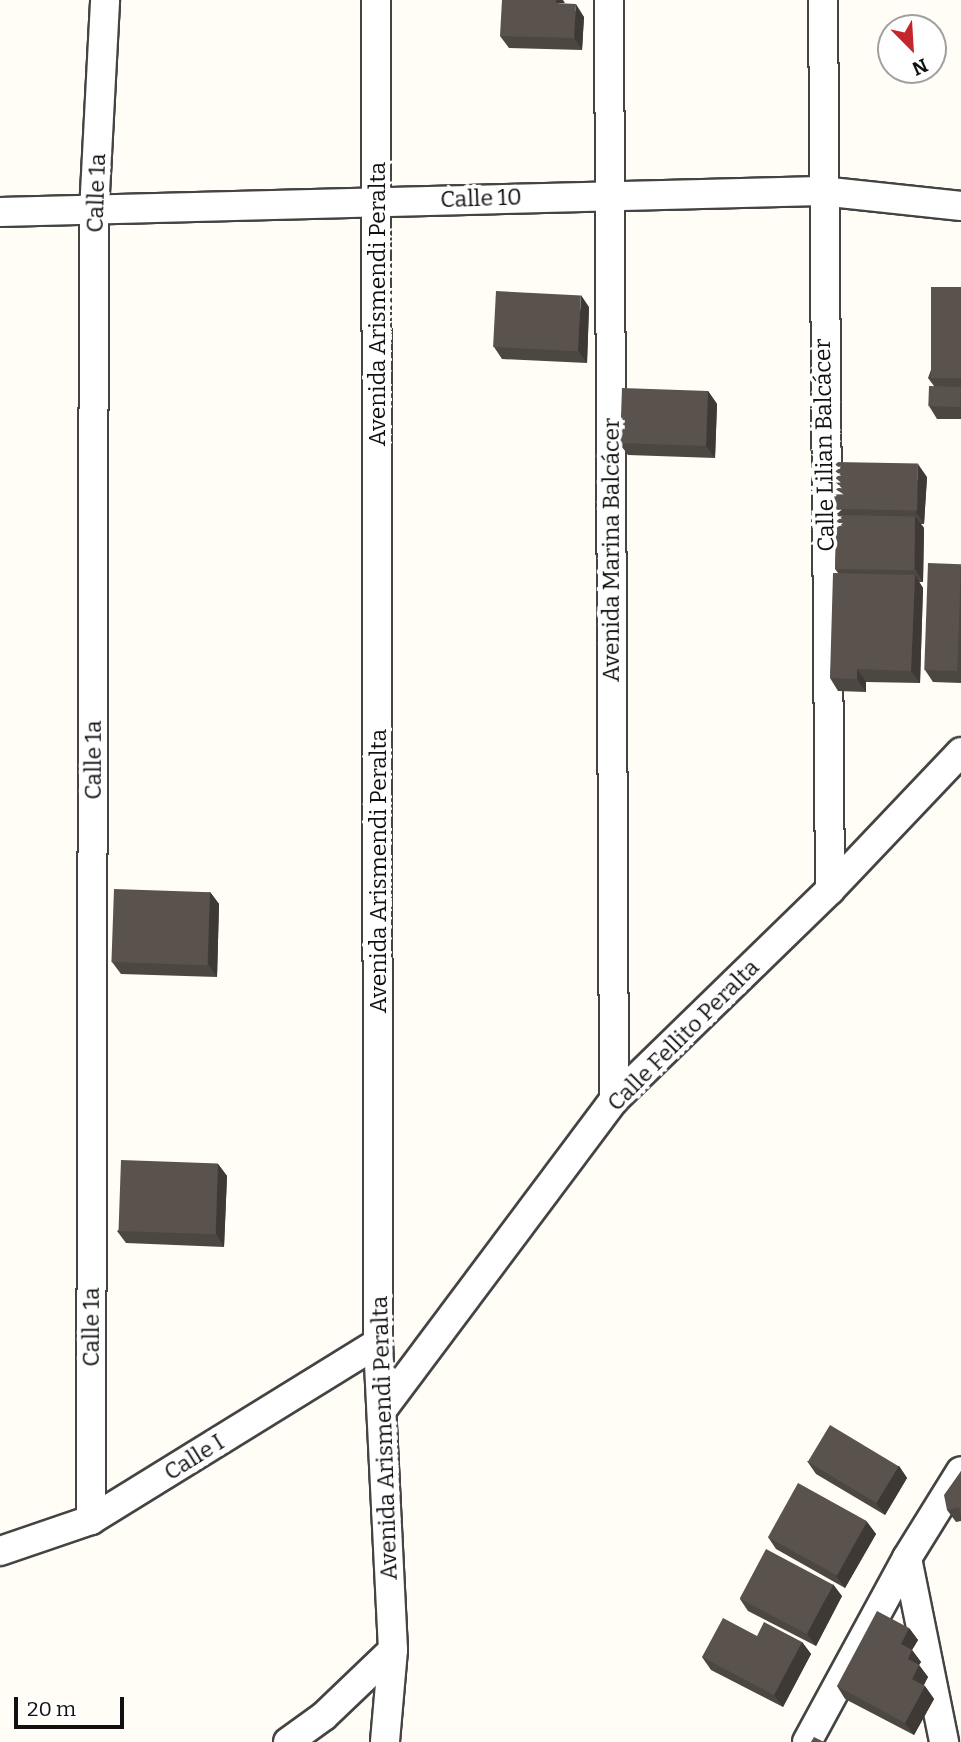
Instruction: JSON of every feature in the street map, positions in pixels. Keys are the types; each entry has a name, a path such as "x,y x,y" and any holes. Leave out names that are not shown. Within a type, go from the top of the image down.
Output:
{"street":[{"name":"Calle 1a","path":"90,1520 94,212 105,0"},
{"name":"Avenida Arismendi Peralta","path":"376,0 378,1343 393,1650 385,1742"},
{"name":"Avenida Marina Balcácer","path":"609,0 614,1100"},
{"name":"Calle Lilian Balcácer","path":"823,0 821,191 830,890"},
{"name":"Calle 10","path":"0,212 94,212 610,193 821,191 961,206"},
{"name":"Calle Fellito Peralta","path":"382,1410 614,1100 830,890 961,752"},
{"name":"Calle I","path":"0,1550 90,1520 378,1343"},
{"path":"807,1742 907,1558 961,1471"},
{"path":"907,1558 944,1742"},
{"path":"288,1742 324,1716 393,1650"}],"building":[{"path":"502,0 556,0 556,3 576,4 574,38 500,36"},
{"path":"931,287 961,287 961,378 931,378"},
{"path":"496,291 581,295 578,351 493,347"},
{"path":"929,386 961,387 960,407 928,406"},
{"path":"622,388 708,391 706,446 620,443"},
{"path":"835,462 918,463 917,510 834,509"},
{"path":"836,515 915,516 914,570 835,569"},
{"path":"928,563 961,564 957,671 924,670"},
{"path":"833,573 915,575 911,671 857,669 857,679 830,678"},
{"path":"114,889 210,892 207,965 111,962"},
{"path":"121,1160 218,1163 215,1234 119,1231"},
{"path":"830,1425 899,1466 876,1503 808,1462"},
{"path":"961,1471 961,1517 959,1507 947,1510 944,1495"},
{"path":"798,1483 867,1521 837,1576 768,1537"},
{"path":"766,1549 833,1585 807,1634 740,1598"},
{"path":"877,1611 909,1628 901,1644 912,1650 908,1659 919,1665 912,1679 925,1686 905,1723 837,1686"},
{"path":"723,1618 757,1636 764,1622 802,1642 774,1695 702,1657"},
{"path":"814,1737 824,1742 811,1742"}]}
